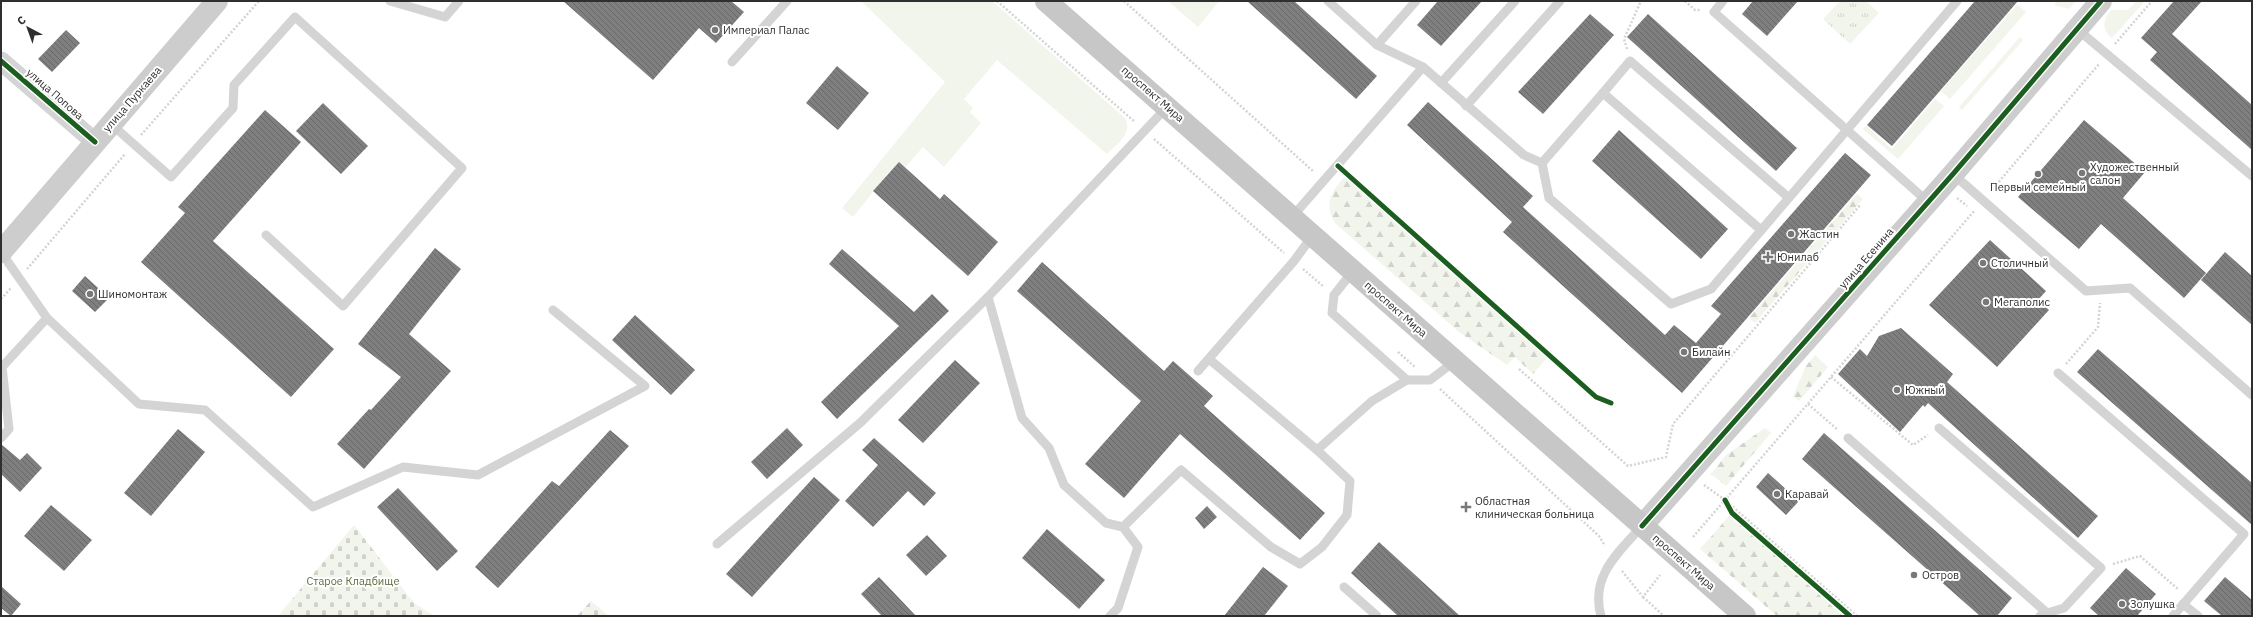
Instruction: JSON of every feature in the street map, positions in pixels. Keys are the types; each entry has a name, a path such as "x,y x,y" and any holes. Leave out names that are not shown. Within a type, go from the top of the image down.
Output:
{"main road":[{"name":"проспект Мира","path":"1046,1 1745,616"}],"street":[{"name":"улица Есенина","path":"1642,526 1953,174 2101,1"},
{"name":"улица Пуркаева","path":"1,252 111,124 211,3"},
{"name":"улица Попова","path":"1,61 95,142"}],"lane":[{"path":"390,1 445,17 460,1"},
{"path":"1328,1 1376,45 1423,67 1524,155 1542,163"},
{"path":"1376,45 1416,1"},
{"path":"1441,83 1515,1"},
{"path":"1466,106 1560,1"},
{"path":"1723,1 1714,12 1928,202"},
{"path":"1542,163 1549,198 1671,304 1711,289 1846,129 1957,1"},
{"path":"732,62 785,2"},
{"path":"111,124 171,177 233,108 234,85 295,17 462,168 344,306 266,236"},
{"path":"2077,29 2252,176"},
{"path":"1542,163 1630,62 1788,197"},
{"path":"1292,217 1423,67"},
{"path":"1603,93 1761,230"},
{"path":"717,544 860,423 988,297 1166,106"},
{"path":"1953,174 2086,291 2130,288 2252,395"},
{"path":"1198,372 1294,261 1313,235"},
{"path":"1,252 47,318 139,404 205,410 312,507 403,468 478,475 645,386 553,310"},
{"path":"1353,271 1334,296 1332,313 1407,380"},
{"path":"988,297 1022,418 1049,448 1064,485 1106,523 1123,528 1138,548 1118,608 1110,616"},
{"path":"1,438 9,429 2,367 47,318"},
{"path":"1123,528 1181,470 1271,547 1300,564 1322,547 1346,515 1350,481 1317,450 1209,359"},
{"path":"1317,450 1372,401 1407,380 1430,380 1455,361"},
{"path":"2058,374 2244,534 2173,616"},
{"path":"1848,438 2043,614 2064,608 2101,568 1939,428"},
{"path":"1601,616 1599,589 1602,576 1613,560 1642,526"},
{"path":"1344,587 1377,616"},
{"path":"2186,601 2198,616"}],"path":[{"path":"997,1 1334,296"},
{"path":"1124,1 1324,181"},
{"path":"1630,62 1624,38 1641,1"},
{"path":"1685,1 1695,10 1714,12"},
{"path":"1693,537 1973,212 2152,1"},
{"path":"1955,196 1973,212"},
{"path":"1519,370 1628,466 1666,457 1673,424 1862,204"},
{"path":"2058,374 2098,327 2101,290"},
{"path":"1394,348 1599,536 1613,560 1643,597 1664,616"},
{"path":"1831,377 1913,445 1939,428"},
{"path":"1808,404 1848,438"},
{"path":"1699,482 1725,500 1857,616"},
{"path":"1725,500 1732,513 1850,616"},
{"path":"2101,568 2140,556 2186,601"},
{"path":"1643,597 1660,575"}],"green space":[{"path":"861,1 992,1 1125,118 1127,124 1126,134 1107,154 997,60 964,99 973,108 970,112 981,123 944,167 923,147 896,178 889,172 853,217 842,208 945,82"},
{"path":"1168,1 1219,1 1198,27"},
{"path":"1840,1 1866,1 1879,13 1850,44 1823,19"},
{"path":"2057,1 2076,1 2069,9 2054,5"},
{"path":"2137,1 2145,1 2112,38 2106,32 2104,25 2108,14 2111,10 2128,10"},
{"path":"2017,5 2026,12 1950,99 1941,91"},
{"path":"2020,37 2023,40 1962,110 1959,107"},
{"path":"1935,99 1944,106 1898,159 1863,129 1866,126 1892,149"},
{"path":"1345,176 1547,358 1533,374 1515,357 1507,365 1459,332 1335,223 1331,216 1329,204 1333,192"},
{"path":"1857,194 1863,199 1755,323 1749,318"},
{"path":"1815,355 1828,367 1799,401 1793,396 1806,366"},
{"path":"1765,428 1771,433 1726,486 1711,474 1726,455"},
{"path":"1730,515 1843,616 1777,616 1700,549"},
{"name":"Старое Кладбище","path":"354,525 414,603 435,616 278,616"},
{"path":"591,601 609,616 577,616"}],"building":[{"path":"563,1 731,1 744,12 716,43 699,28 653,80"},
{"path":"1247,1 1294,1 1377,76 1356,99"},
{"path":"1438,1 1482,1 1441,46 1417,25"},
{"path":"1753,1 1798,1 1767,36 1742,14"},
{"path":"1975,1 2018,1 1892,146 1867,125"},
{"path":"2174,1 2202,1 2172,34 2252,105 2252,150 2150,60 2157,52 2141,38"},
{"path":"1590,14 1614,35 1543,114 1518,92"},
{"path":"1648,14 1797,148 1776,171 1627,37"},
{"path":"66,30 80,43 52,72 38,59"},
{"path":"837,66 869,93 838,130 806,103"},
{"path":"1428,102 1533,196 1523,207 1665,335 1674,325 1696,343 1721,314 1711,306 1845,153 1871,175 1682,393 1503,232 1512,222 1407,125"},
{"path":"323,103 368,146 341,174 296,131"},
{"path":"265,110 301,142 213,241 334,349 291,397 141,262 185,213 178,207"},
{"path":"2084,120 2145,172 2123,198 2206,273 2184,298 2101,224 2079,249 2018,197"},
{"path":"1619,130 1728,229 1701,259 1592,161"},
{"path":"899,162 940,199 944,194 998,242 968,276 873,191"},
{"name":"Мегаполис","path":"1990,240 2046,291 2038,300 2049,310 1997,367 1929,305"},
{"path":"435,248 461,269 409,334 451,371 364,469 337,444 401,377 358,344"},
{"path":"842,249 914,312 932,294 949,311 837,419 821,402 899,326 829,264"},
{"path":"2225,252 2252,276 2252,325 2201,280"},
{"path":"1042,262 1164,371 1173,361 1213,396 1204,406 1325,513 1300,540 1180,434 1124,498 1085,464 1141,401 1017,291"},
{"name":"Шиномонтаж","path":"85,276 109,298 95,312 72,291"},
{"path":"635,315 695,370 671,395 612,340"},
{"path":"1901,328 1953,374 1947,382 2098,516 2078,538 1928,403 1925,407 1923,405 1900,432 1838,374 1860,349 1867,356 1879,336"},
{"path":"2098,349 2252,483 2252,525 2077,372"},
{"path":"955,360 980,383 923,443 898,420"},
{"path":"787,428 803,445 767,479 751,462"},
{"path":"178,429 205,452 151,516 124,493"},
{"path":"610,430 629,446 498,588 475,567 552,481 559,486"},
{"path":"1824,433 2012,598 1997,616 1980,616 1802,459"},
{"path":"874,438 936,493 924,506 908,491 873,527 845,501 878,465 862,450"},
{"path":"1,444 20,460 27,453 42,468 20,492 1,474"},
{"name":"Каравай","path":"1768,473 1799,501 1786,515 1756,487"},
{"path":"814,477 840,500 752,597 726,574"},
{"path":"398,488 458,551 437,571 377,507"},
{"path":"51,505 92,540 64,571 24,536"},
{"path":"1207,506 1217,517 1204,529 1195,518"},
{"path":"1047,529 1105,580 1079,609 1022,558"},
{"path":"927,535 947,556 926,576 906,555"},
{"path":"1379,542 1460,616 1398,616 1351,573"},
{"path":"1263,567 1288,586 1264,616 1224,616"},
{"path":"2126,568 2156,594 2137,616 2099,616 2090,608"},
{"path":"879,577 916,616 882,616 861,594"},
{"path":"2225,577 2252,600 2252,616 2222,616 2204,601"},
{"path":"1,586 21,604 11,616 1,608"}],"cycle path":[{"path":"1642,526 1953,174 2101,1"},
{"path":"1,61 95,142"},
{"path":"1338,166 1596,397 1611,403"},
{"path":"1725,500 1732,513 1850,616"}],"place":[{"name":"Империал Палас","path":"715,30"},
{"name":"Художественный салон","path":"2082,173"},
{"name":"Первый семейный","path":"2038,174"},
{"name":"Жастин","path":"1791,234"},
{"name":"Юнилаб","path":"1768,257"},
{"name":"Столичный","path":"1983,263"},
{"name":"Шиномонтаж","path":"90,294"},
{"name":"Мегаполис","path":"1986,302"},
{"name":"Билайн","path":"1684,352"},
{"name":"Южный","path":"1897,390"},
{"name":"Каравай","path":"1777,494"},
{"name":"Областная клиническая больница","path":"1466,507"},
{"name":"Остров","path":"1914,575"},
{"name":"Золушка","path":"2122,604"}]}
